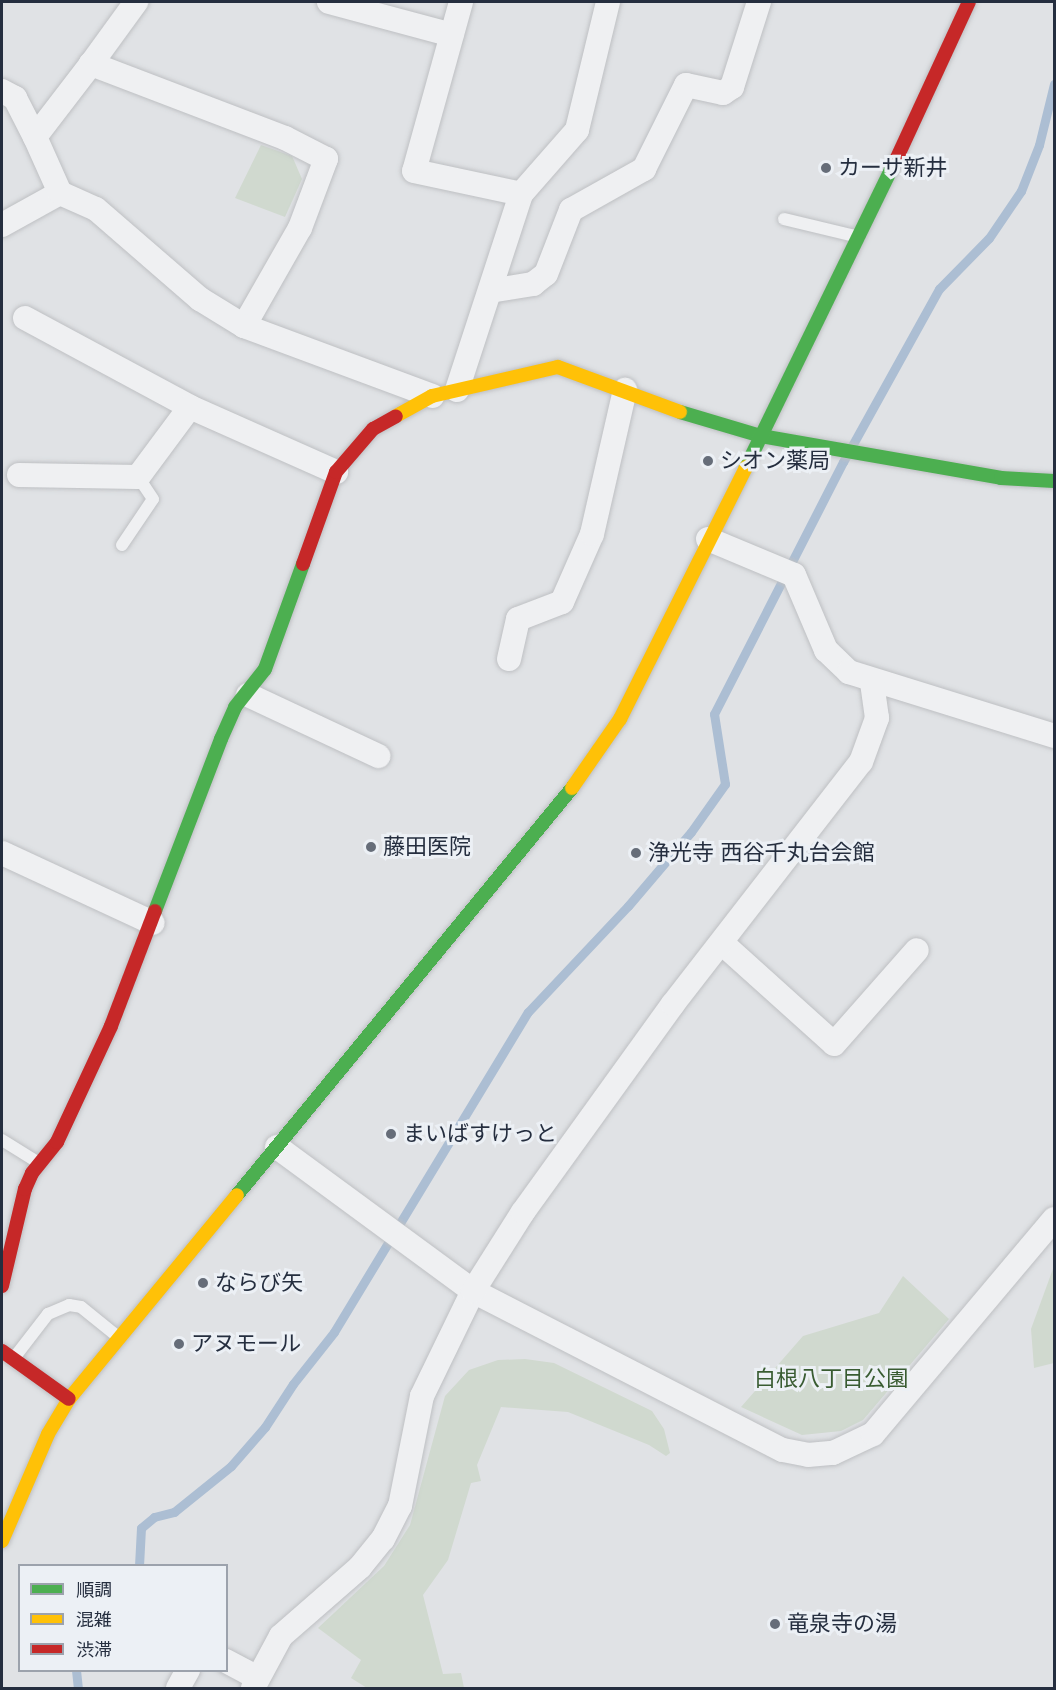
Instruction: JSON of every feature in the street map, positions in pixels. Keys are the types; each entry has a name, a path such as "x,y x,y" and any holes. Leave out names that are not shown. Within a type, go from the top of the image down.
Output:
{"street":[{"path":"35,137 136,2"},
{"path":"329,2 452,35"},
{"path":"461,2 414,171 521,194"},
{"path":"457,390 521,194 577,130 608,2"},
{"path":"490,291 533,284 546,274 571,210 644,169 686,85 723,93 732,87 759,2"},
{"path":"2,1540 48,1434 69,1399 594,762 620,719 860,237 969,2"},
{"path":"91,64 285,138 326,159 300,228 244,326"},
{"path":"2,90 15,98 60,193 96,209 200,299 244,326 432,396"},
{"path":"2,225 60,193"},
{"path":"25,318 190,407 336,472"},
{"path":"2,1286 25,1189 57,1142 153,923 235,707 248,695 265,669 336,472 373,429 432,396 558,367 625,390 673,410 761,436 1001,478 1054,481"},
{"path":"509,660 518,619 562,602 592,534 625,390"},
{"path":"19,475 138,477 190,407"},
{"path":"708,539 794,575 826,650 849,672 1054,736"},
{"path":"228,1663 255,1683 281,1636 360,1567 383,1539 400,1506 422,1395 473,1291 523,1212 673,1004 723,944 861,762 877,718 872,681"},
{"path":"248,695 378,756"},
{"path":"2,853 153,923"},
{"path":"723,944 834,1044 917,950"},
{"path":"277,1147 473,1291 783,1450 808,1455 833,1453 873,1434 1054,1218"},
{"path":"2,1351 69,1399"},
{"path":"178,1689 187,1672"}],"lane":[{"path":"784,219 860,237"},
{"path":"122,545 153,499 138,477"},
{"path":"2,1140 40,1164"},
{"path":"14,1359 48,1314 69,1305 81,1307 120,1338"}],"green space":[{"path":"261,145 292,156 302,179 285,217 235,198"},
{"path":"1054,1266 1054,1363 1034,1368 1031,1329"},
{"name":"白根八丁目公園","path":"903,1276 949,1319 863,1420 841,1431 802,1435 741,1407 803,1336 879,1313"},
{"path":"525,1359 554,1363 652,1411 664,1429 670,1453 666,1456 649,1445 568,1412 501,1407 477,1465 481,1481 471,1483 448,1560 423,1595 443,1674 461,1673 464,1688 367,1688 351,1678 361,1660 318,1628 384,1566 410,1525 445,1396 469,1370 498,1360"}],"waterway":[{"path":"139,1564 141,1528 154,1517 174,1512 231,1466 265,1427 293,1384 334,1332 528,1012 628,906 691,832 725,784 714,714 843,462 939,289 989,238 1021,191 1039,145 1054,84"},
{"path":"76,1672 78,1688"}],"traffic: fast":[{"path":"746,467 895,162"},
{"path":"680,412 761,436 1001,478 1054,481"},
{"path":"155,911 221,739 235,707 265,669 303,564"},
{"path":"237,1195 572,788"}],"traffic: slow":[{"path":"396,416 432,396 558,367 680,412"},
{"path":"572,788 620,719 746,467"},
{"path":"2,1541 48,1434 69,1399 237,1195"}],"traffic: jam":[{"path":"895,162 969,2"},
{"path":"303,564 336,472 373,429 396,416"},
{"path":"2,1286 25,1189 32,1173 57,1142 111,1026 155,911"},
{"path":"2,1351 69,1399"}],"place":[{"name":"カーサ新井","path":"826,168"},
{"name":"シオン薬局","path":"708,461"},
{"name":"藤田医院","path":"371,847"},
{"name":"浄光寺 西谷千丸台会館","path":"636,853"},
{"name":"まいばすけっと","path":"391,1134"},
{"name":"ならび矢","path":"203,1283"},
{"name":"アヌモール","path":"179,1344"},
{"name":"竜泉寺の湯","path":"775,1624"}]}
